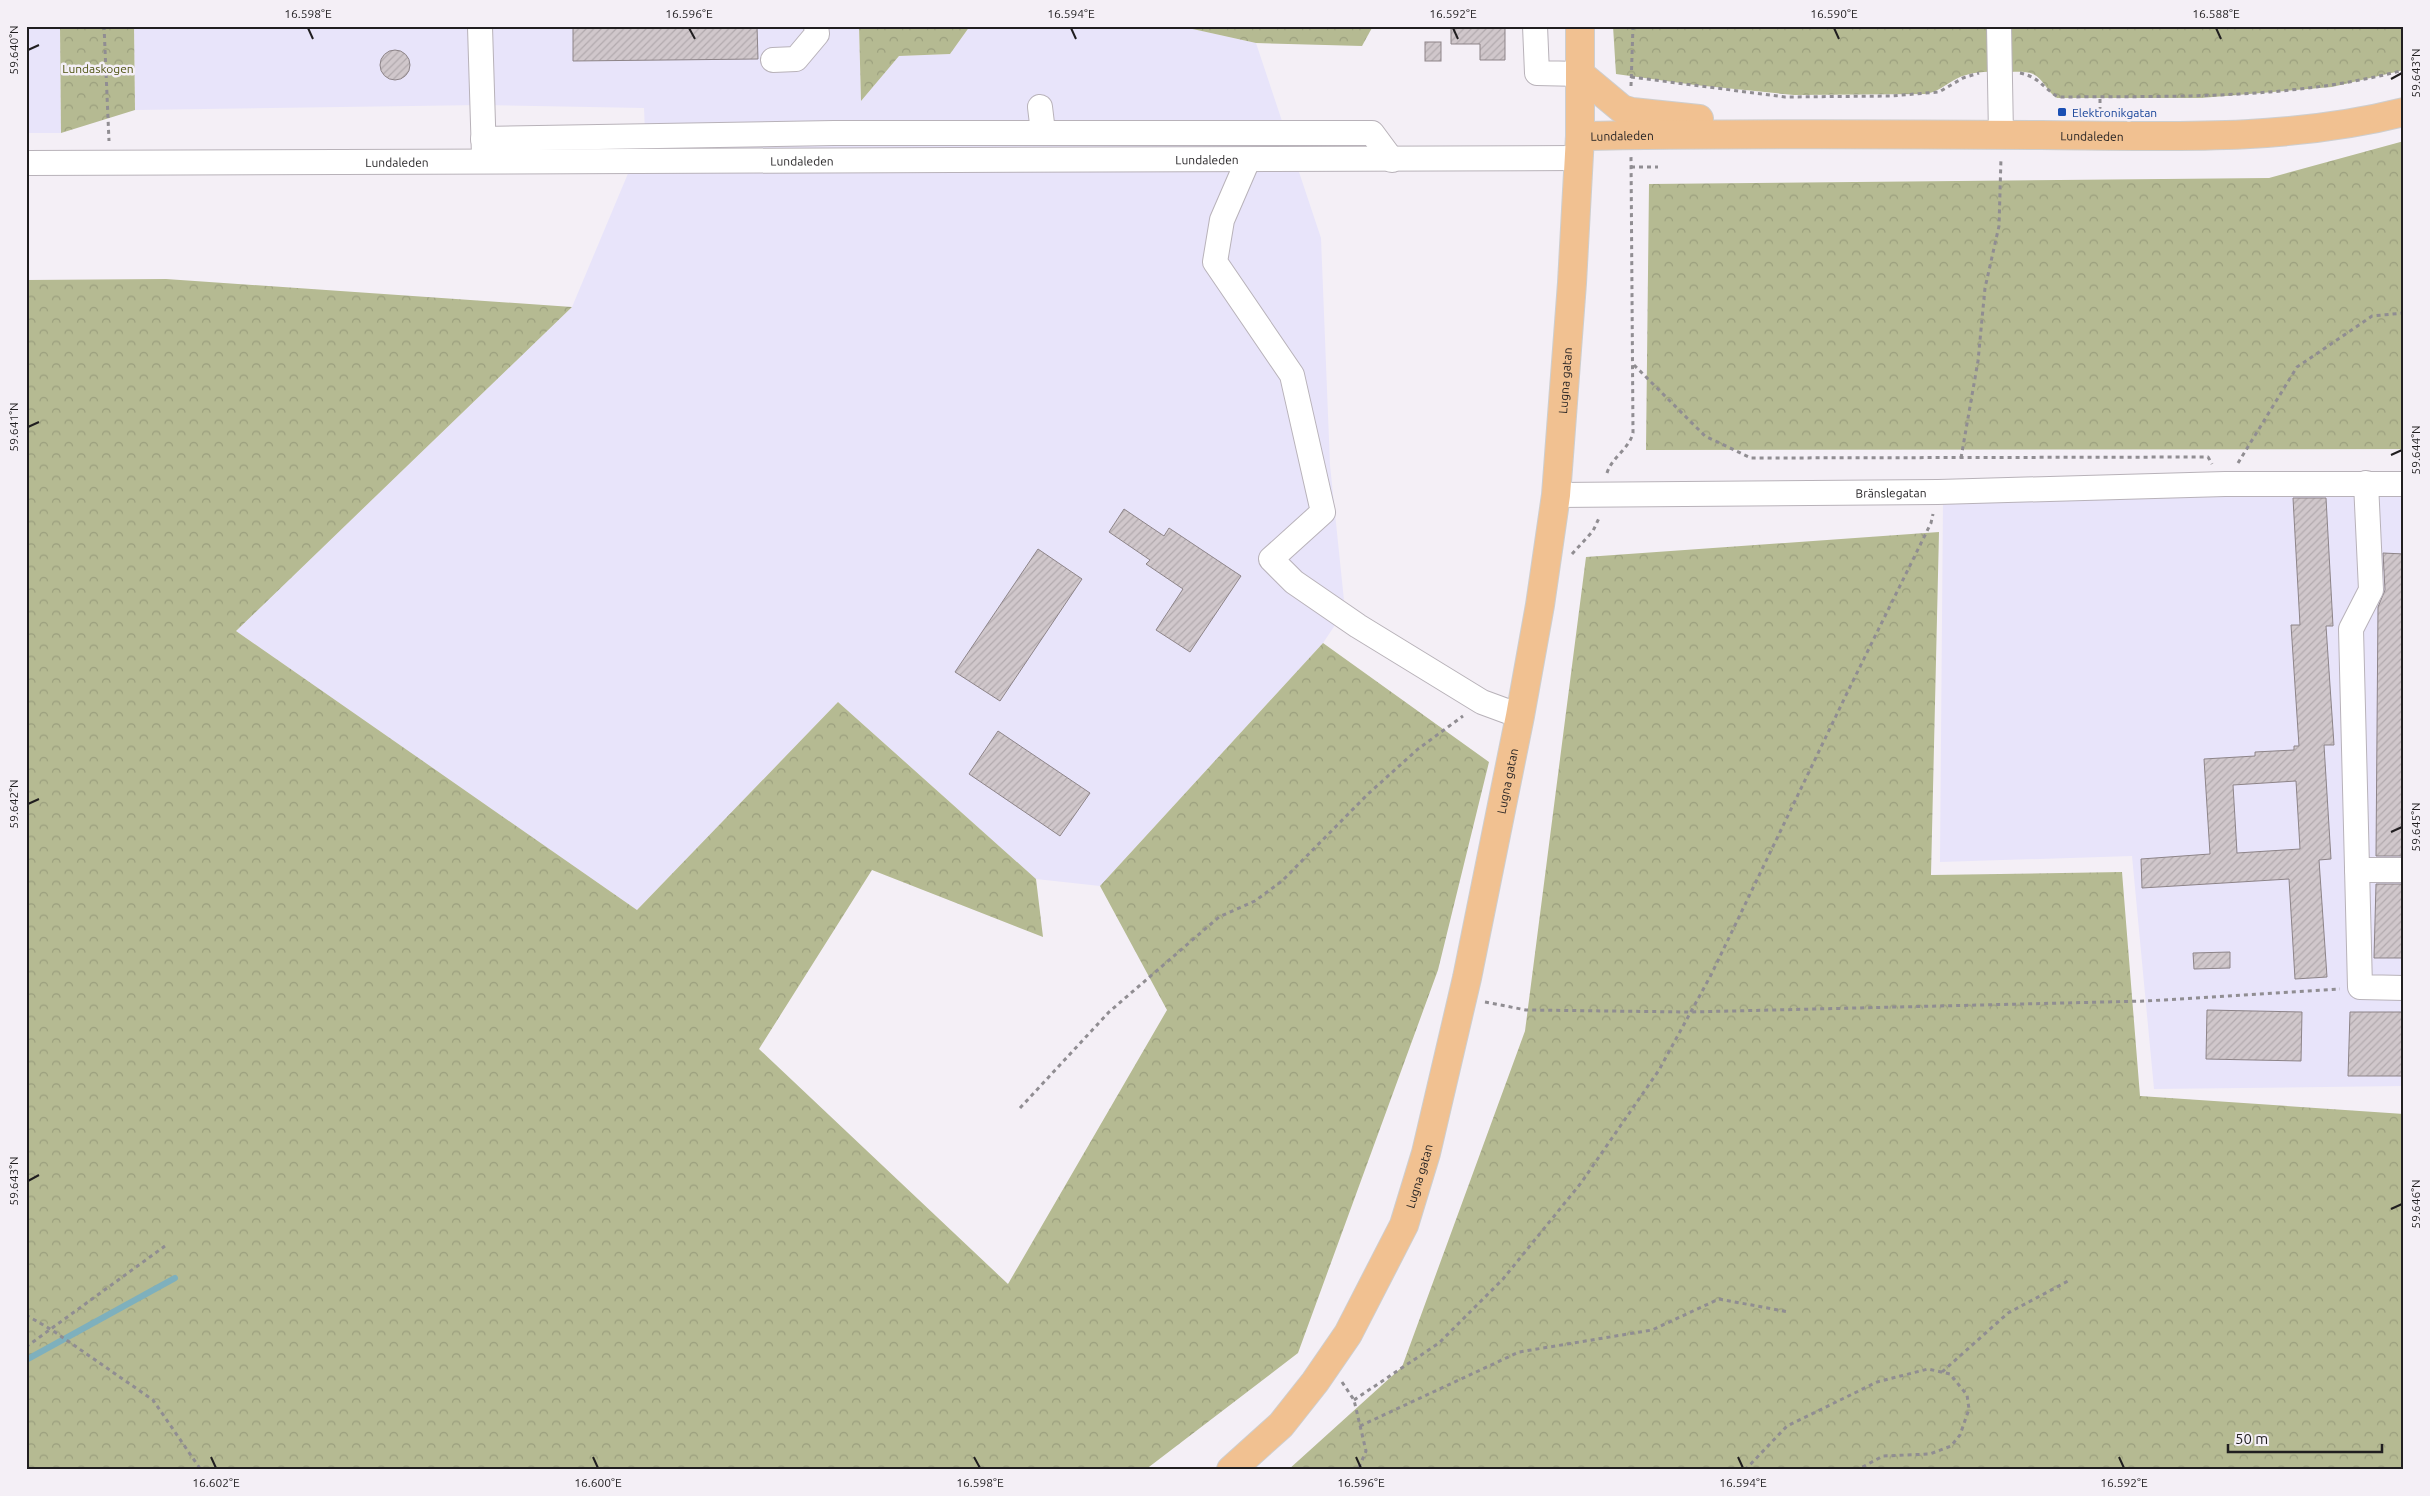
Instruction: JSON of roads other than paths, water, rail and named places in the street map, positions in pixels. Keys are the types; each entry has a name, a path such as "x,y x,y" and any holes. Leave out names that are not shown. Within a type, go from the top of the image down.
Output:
{"main road":[{"name":"Lugna gatan","path":"1230,1470 1281,1425 1315,1382 1348,1334 1404,1226 1426,1153 1462,998 1520,716 1540,605 1556,495 1572,283 1579,147 1580,26"},
{"name":"Lundaleden","path":"1580,74 1622,109 1632,112 1759,125 1778,133"},
{"name":"Lundaleden","path":"1579,147 1778,133 2001,135 2264,134 2333,127 2404,112"}],"street":[{"path":"773,60 796,59 817,34 816,26"},
{"path":"1534,26 1531,73 1580,74"},
{"path":"1999,26 2001,135"},
{"path":"480,27 484,151 834,133 1372,133 1392,160"},
{"path":"1040,107 1043,132"},
{"name":"Lundaleden","path":"26,163 110,163 484,151 1392,160 1579,147"},
{"path":"1248,160 1222,220 1215,262 1292,375 1323,512 1271,559 1294,582 1352,622 1482,702 1520,716"},
{"name":"Bränslegatan","path":"1556,495 1938,492 2225,484 2404,484"},
{"path":"2366,484 2371,590 2351,629 2360,987 2404,988"},
{"path":"2357,870 2404,870"}],"waterway":[{"path":"26,1360 175,1278"}],"place":[{"name":"Elektronikgatan","path":"2062,112"}],"park label":[{"name":"Lundaskogen","path":"98,68"}]}
